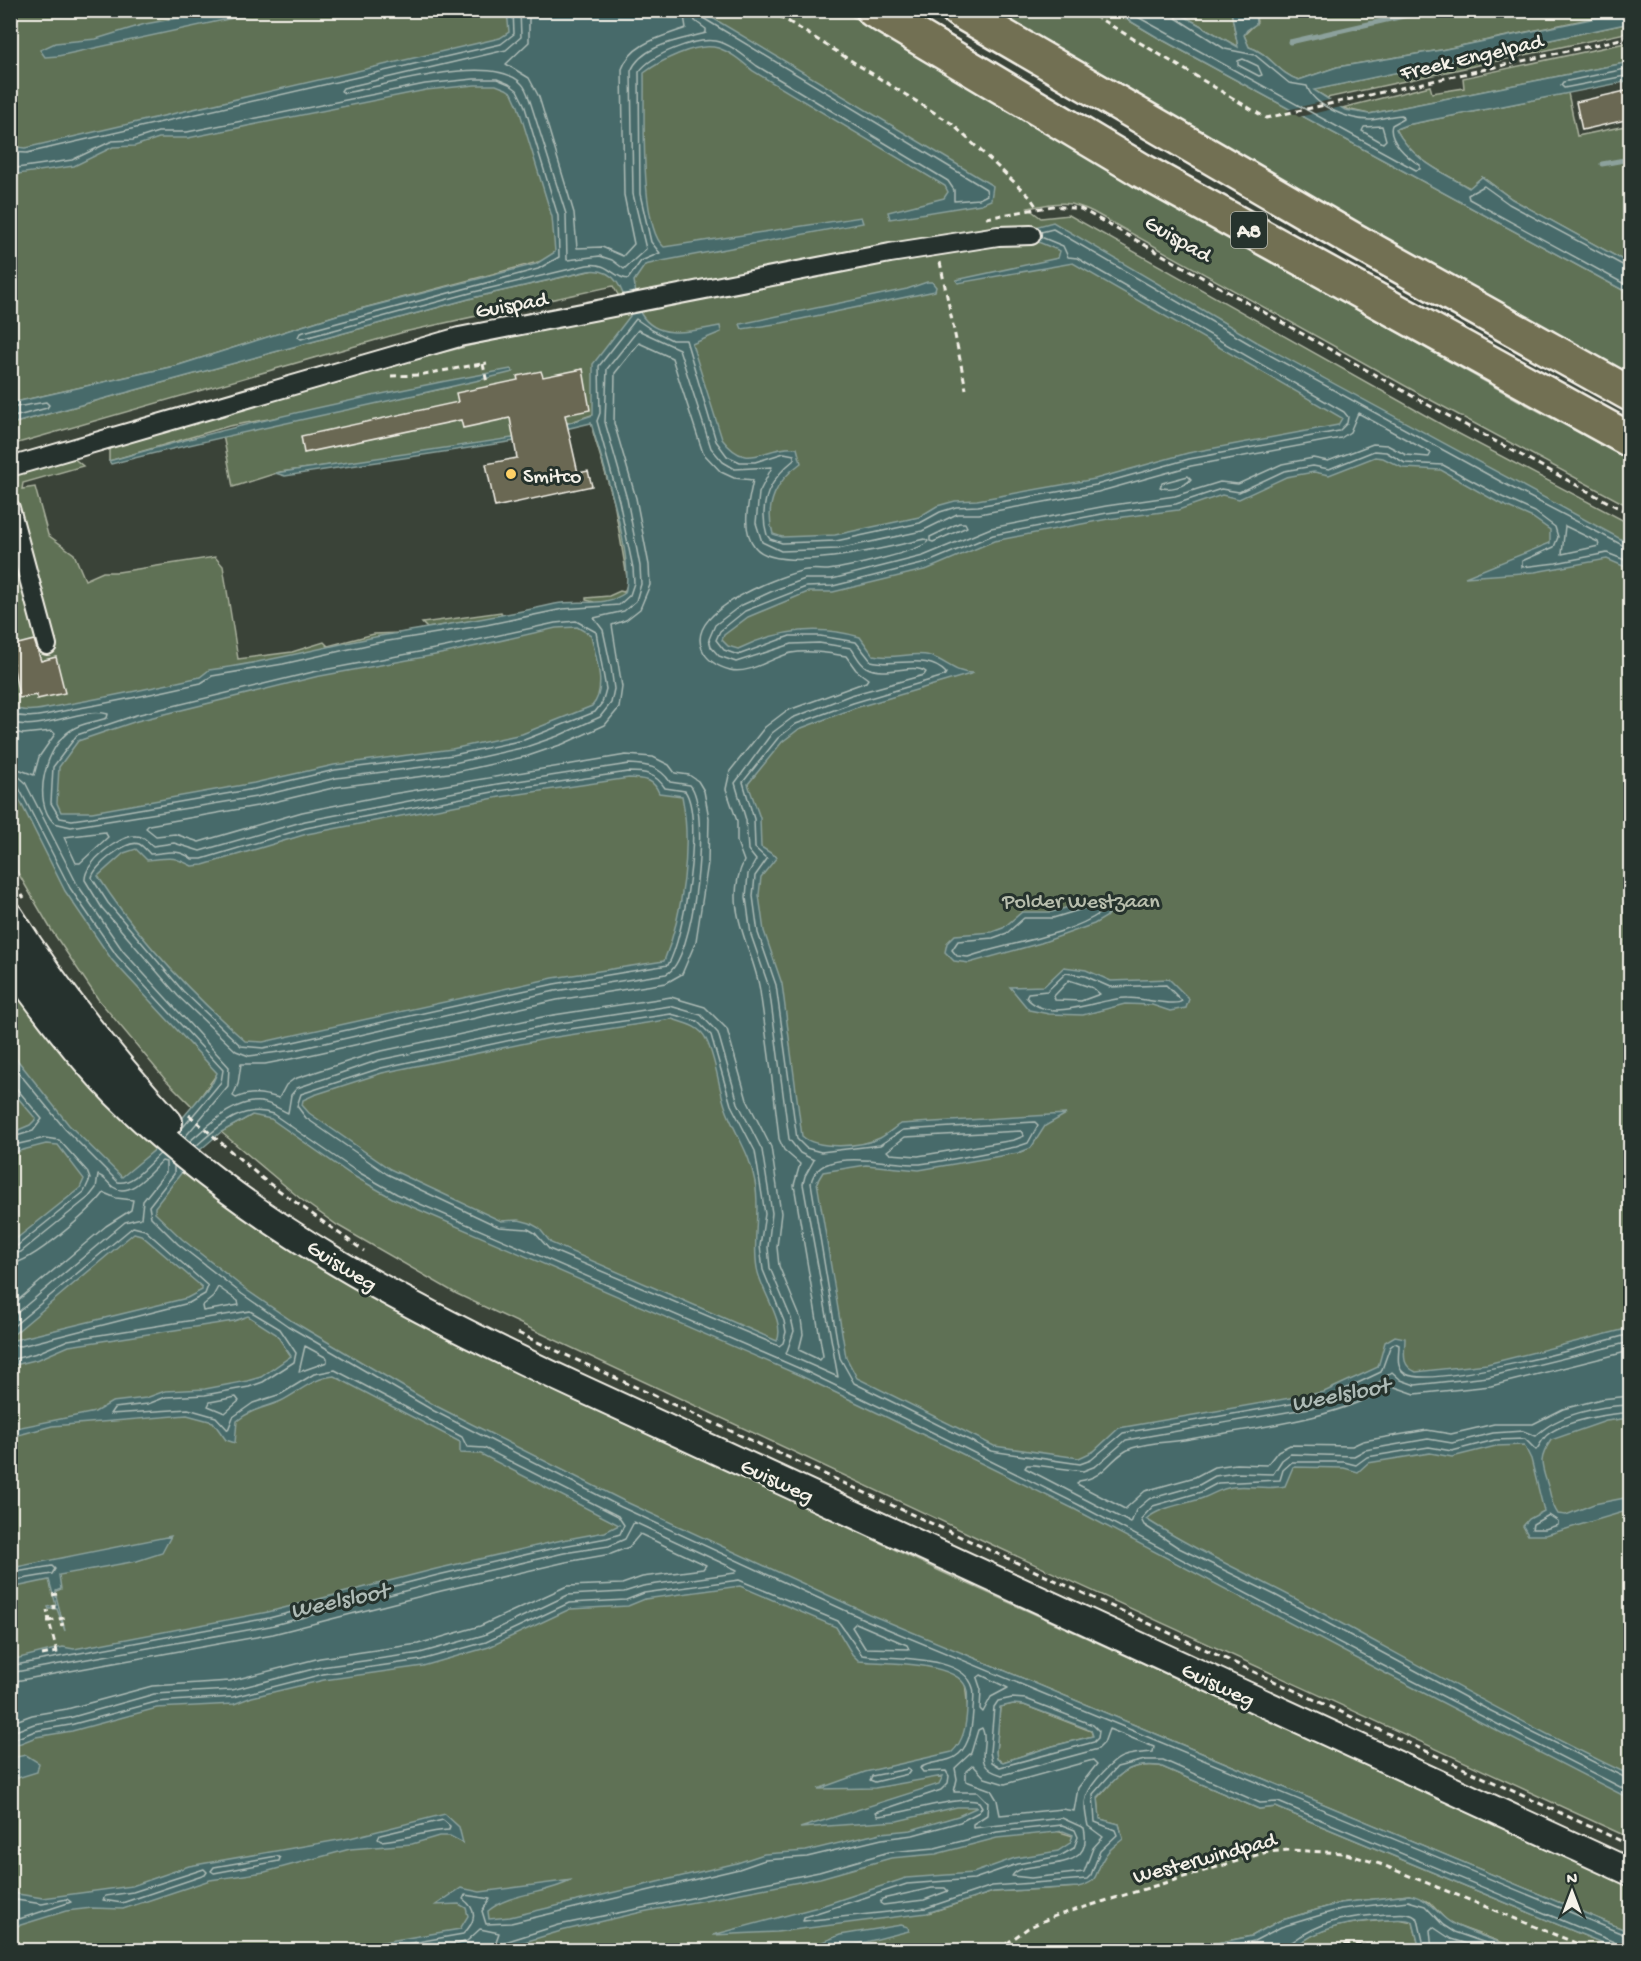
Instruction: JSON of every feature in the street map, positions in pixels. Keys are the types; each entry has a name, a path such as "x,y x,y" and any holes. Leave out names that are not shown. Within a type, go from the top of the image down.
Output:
{"highway":[{"name":"A8","path":"873,10 1141,170 1630,440"},
{"name":"A8","path":"958,10 1331,227 1630,394"}],"main road":[{"name":"Guisweg","path":"10,916 52,980 92,1034 174,1124 292,1232 400,1300 460,1332 1630,1872"},
{"name":"Guisweg","path":"10,963 60,1029 116,1094 174,1124"}],"street":[{"name":"Guispad","path":"10,467 459,337 937,246 998,236 1031,235"},
{"path":"10,508 47,645"}],"path":[{"path":"770,10 951,123 1030,197 1038,209"},
{"name":"Freek Engelpad","path":"1085,10 1260,116 1279,116 1630,37"},
{"name":"Guispad","path":"983,219 1038,209 1074,207 1098,218 1421,401 1630,514"},
{"path":"937,246 966,388"},
{"path":"387,376 419,375 485,363 487,383"},
{"path":"174,1124 207,1154 310,1215 366,1252"},
{"path":"510,1329 1630,1845"},
{"path":"52,1595 57,1594"},
{"path":"47,1610 57,1652"},
{"path":"48,1621 68,1617"},
{"path":"42,1655 62,1651"},
{"name":"Westerwindpad","path":"998,1950 1028,1928 1052,1917 1267,1852 1290,1850 1343,1853 1380,1864 1593,1950"},
{"path":"1324,1950 1335,1945 1394,1950"}],"green space":[{"name":"Polder Westzaan","path":"10,11 843,11 1176,208 1518,400 1630,460 1630,507 1427,398 1093,212 1076,205 1061,203 1028,208 1041,218 1069,215 1446,427 1630,524 1630,1838 997,1547 457,1294 337,1225 302,1200 221,1132 252,1115 259,1115 217,1074 193,1107 164,1078 98,999 52,931 11,861 11,715 21,711 10,707 11,475 71,456 83,466 23,483 22,489 35,487 48,535 74,554 85,580 103,572 118,572 215,557 223,566 238,659 292,652 324,642 328,646 374,634 401,633 594,602 586,598 624,592 628,583 614,502 593,432 594,414 533,435 450,449 280,472 233,487 223,435 451,387 229,426 109,461 109,447 375,369 485,342 628,312 613,286 404,332 11,445 11,424 476,297 589,271 553,258 337,315 179,365 11,403"},
{"path":"983,11 1113,11 1630,294 1630,374 1351,222"},
{"path":"1175,11 1231,11 1238,47"},
{"path":"1255,11 1626,11 1441,50 1337,67 1299,80 1285,73 1263,54 1249,47 1244,35 1257,22"},
{"path":"1630,23 1630,32 1327,98 1313,90"},
{"path":"1630,42 1630,62 1369,114 1342,108 1430,86 1432,93 1464,88 1463,78"},
{"path":"1568,93 1577,136 1630,125 1630,264 1512,199 1482,177 1470,188 1438,170 1410,149 1396,129 1406,125"},
{"path":"501,612 502,616 427,628 422,623"},
{"path":"10,977 157,1148 128,1174 182,1173 184,1169 290,1246 364,1294 468,1347 942,1572 1630,1885 1630,1932 962,1653 978,1807 1073,1836 1070,1844 1059,1851 928,1913 993,1892 1078,1887 1105,1854 1123,1838 1119,1824 1100,1819 1098,1798 1112,1782 1130,1768 1160,1766 1259,1809 1276,1807 1619,1950 1522,1950 1457,1926 1447,1921 1429,1902 1409,1895 1340,1903 1279,1921 1252,1936 1182,1950 11,1950"},
{"path":"1013,1704 1024,1705 1091,1731 1093,1736 1003,1762 997,1759 996,1752 1000,1707"},
{"path":"1398,1919 1413,1922 1420,1950 1291,1950 1316,1933 1342,1925"}],"water":[{"path":"217,11 265,11 58,56 45,57 40,50 55,43 96,39 145,24"},
{"name":"Weelsloot","path":"507,11 701,11 993,186 991,200 981,204 890,219 888,212 944,198 948,192 945,186 718,48 689,50 659,63 644,73 647,192 650,216 656,235 664,247 861,217 863,223 645,265 634,281 639,311 648,323 657,328 678,332 720,326 721,332 692,344 722,439 740,455 748,456 785,448 797,448 801,463 779,485 772,503 770,513 773,534 782,537 835,535 919,517 937,506 955,501 977,500 1095,479 1188,453 1338,425 1342,418 1073,263 958,283 956,280 1058,258 1060,251 1031,239 1031,228 1053,222 1257,342 1630,544 1630,569 1607,559 1535,572 1465,577 1550,543 1550,530 1533,518 1499,503 1441,470 1403,468 1383,458 1375,457 1329,475 1314,472 1286,477 1239,499 1222,495 1178,510 1108,519 994,541 928,569 833,592 808,592 748,617 724,635 722,640 728,646 738,649 782,633 813,630 844,633 860,637 873,655 930,656 962,672 974,673 855,708 799,729 782,742 748,784 760,818 761,847 777,857 761,877 759,895 764,931 782,984 802,1136 818,1143 840,1146 872,1141 900,1124 1066,1114 1045,1126 1031,1148 1018,1153 919,1170 866,1165 823,1172 817,1182 846,1357 857,1378 994,1446 1079,1458 1094,1451 1119,1428 1324,1392 1378,1367 1385,1342 1395,1336 1405,1338 1405,1362 1416,1372 1487,1364 1630,1328 1630,1418 1606,1421 1551,1440 1542,1462 1552,1503 1558,1514 1566,1515 1594,1504 1630,1497 1630,1510 1546,1535 1528,1535 1523,1526 1529,1519 1544,1511 1531,1459 1524,1445 1496,1446 1452,1457 1430,1453 1368,1463 1358,1472 1344,1468 1293,1467 1285,1486 1229,1488 1166,1508 1146,1519 1186,1543 1630,1775 1630,1799 1074,1509 934,1440 801,1376 394,1199 350,1174 271,1119 252,1115 221,1132 179,1168 182,1172 155,1207 155,1213 182,1239 245,1289 292,1321 436,1406 624,1501 869,1614 1630,1932 1630,1950 1619,1950 1276,1807 1259,1809 1160,1766 1138,1766 1118,1776 1098,1797 1100,1819 1119,1824 1123,1839 1107,1853 1094,1879 1078,1887 993,1892 927,1913 777,1932 713,1935 818,1907 906,1878 973,1873 1015,1858 1058,1851 1070,1843 1073,1835 1063,1831 997,1838 936,1854 891,1858 820,1878 642,1912 561,1931 498,1950 336,1950 460,1929 468,1916 466,1908 459,1904 436,1905 461,1888 480,1892 572,1880 562,1885 507,1900 488,1911 489,1919 510,1917 737,1863 764,1854 806,1851 881,1833 911,1830 958,1816 978,1807 957,1807 897,1821 800,1828 939,1784 943,1776 875,1788 818,1789 865,1772 952,1752 964,1732 967,1691 962,1681 937,1669 859,1661 852,1654 836,1627 740,1586 645,1599 628,1606 570,1609 489,1647 423,1666 324,1680 252,1697 234,1704 157,1708 72,1731 36,1737 11,1747 11,1660 63,1647 74,1649 268,1612 436,1569 605,1532 619,1525 481,1454 460,1453 460,1442 334,1376 313,1382 281,1401 242,1417 237,1421 235,1443 226,1440 213,1422 187,1415 52,1426 11,1437 11,1429 95,1412 112,1402 146,1398 165,1391 205,1389 261,1377 291,1356 276,1334 248,1316 234,1321 69,1346 39,1359 11,1366 11,1243 80,1188 84,1179 58,1145 46,1144 11,1153 11,1133 30,1125 36,1119 11,1090 11,1052 69,1125 122,1177 157,1148 213,1082 217,1073 112,960 65,891 11,783 10,707 25,710 47,708 200,677 209,670 555,604 600,602 617,598 625,593 627,577 622,534 591,423 515,441 285,476 275,473 533,435 593,415 593,364 630,316 622,291 613,278 606,273 588,271 476,297 11,424 11,403 179,365 337,315 536,264 555,252 552,217 518,106 512,93 496,85 426,90 188,138 159,138 135,146 113,147 74,166 11,175 11,146 25,148 500,38 509,32","holes":["577,627 591,635 600,681 597,699 592,706 522,734 452,749 334,765 254,783 92,812 61,812 57,803 59,767 78,741 137,721 315,677 446,653 556,628","629,778 651,782 659,793 682,796 686,836 684,880 676,922 664,961 553,978 263,1042 245,1041 205,1004 147,943 98,876 124,853 136,849 147,860 170,858 192,866 203,865 307,834 500,797","672,1019 691,1026 703,1035 712,1055 725,1106 753,1171 757,1193 755,1246 757,1268 778,1325 777,1341 551,1243 539,1228 530,1223 519,1220 501,1221 390,1169 309,1113 302,1105 303,1100 314,1095 382,1073 550,1038","134,1233 141,1235 202,1287 202,1290 187,1298 14,1340 14,1334","1013,1704 1024,1705 1091,1730 1093,1736 1003,1762 997,1759 1000,1707"]},
{"path":"1113,11 1175,11 1238,47 1231,11 1255,11 1256,24 1244,35 1249,47 1263,54 1285,73 1299,80 1337,67 1441,50 1630,11 1630,23 1314,90 1345,110 1369,114 1630,62 1630,81 1406,125 1396,129 1410,149 1428,164 1448,176 1469,188 1482,177 1512,199 1630,264 1630,294 1157,37"},
{"path":"932,282 936,287 935,291 782,323 742,329 740,324 907,289"},
{"path":"511,369 513,372 463,384 111,464 109,461 309,410"},
{"path":"1092,900 1102,900 1111,910 1106,917 1094,924 1041,943 969,963 954,961 945,952 947,943 955,935 992,932 1003,928 1022,912 1052,912"},
{"path":"1064,967 1086,970 1111,981 1169,979 1189,999 1186,1008 1170,1011 1152,1005 1125,1004 1083,1015 1049,1014 1029,1010 1010,987 1044,986"},
{"path":"171,1536 162,1553 137,1561 59,1575 61,1589 56,1591 56,1596 65,1631 57,1609 48,1607 56,1605 49,1580 11,1588 11,1568"},
{"path":"26,1755 39,1763 37,1772 11,1780 11,1758"},
{"path":"445,1814 459,1827 463,1843 450,1836 439,1836 412,1844 350,1849 265,1872 210,1880 123,1909 92,1908 66,1911 11,1928 11,1893 43,1898 132,1886 189,1866 350,1838"},
{"path":"1409,1895 1423,1900 1455,1925 1522,1950 1469,1948 1420,1950 1413,1922 1400,1919 1360,1922 1324,1930 1291,1950 1182,1950 1252,1936 1279,1921 1340,1903"},
{"path":"901,1925 908,1927 909,1931 835,1950 802,1950 840,1935"}],"pier":[{"path":"1334,99 1345,106 1299,117 1287,110"}],"building":[{"path":"1630,90 1630,119 1582,130 1576,102"},
{"path":"583,369 590,410 565,415 578,473 588,471 592,486 495,507 486,464 517,458 510,418 463,428 461,420 304,453 301,436 458,402 456,393 518,380 517,376 541,371 543,377"},
{"path":"34,640 41,661 56,657 65,693 37,699 37,695 19,698 10,646"}],"waterway":[{"path":"1290,42 1430,10"},
{"path":"1602,164 1630,159"}],"place":[{"name":"Smitco","path":"511,474"}]}
